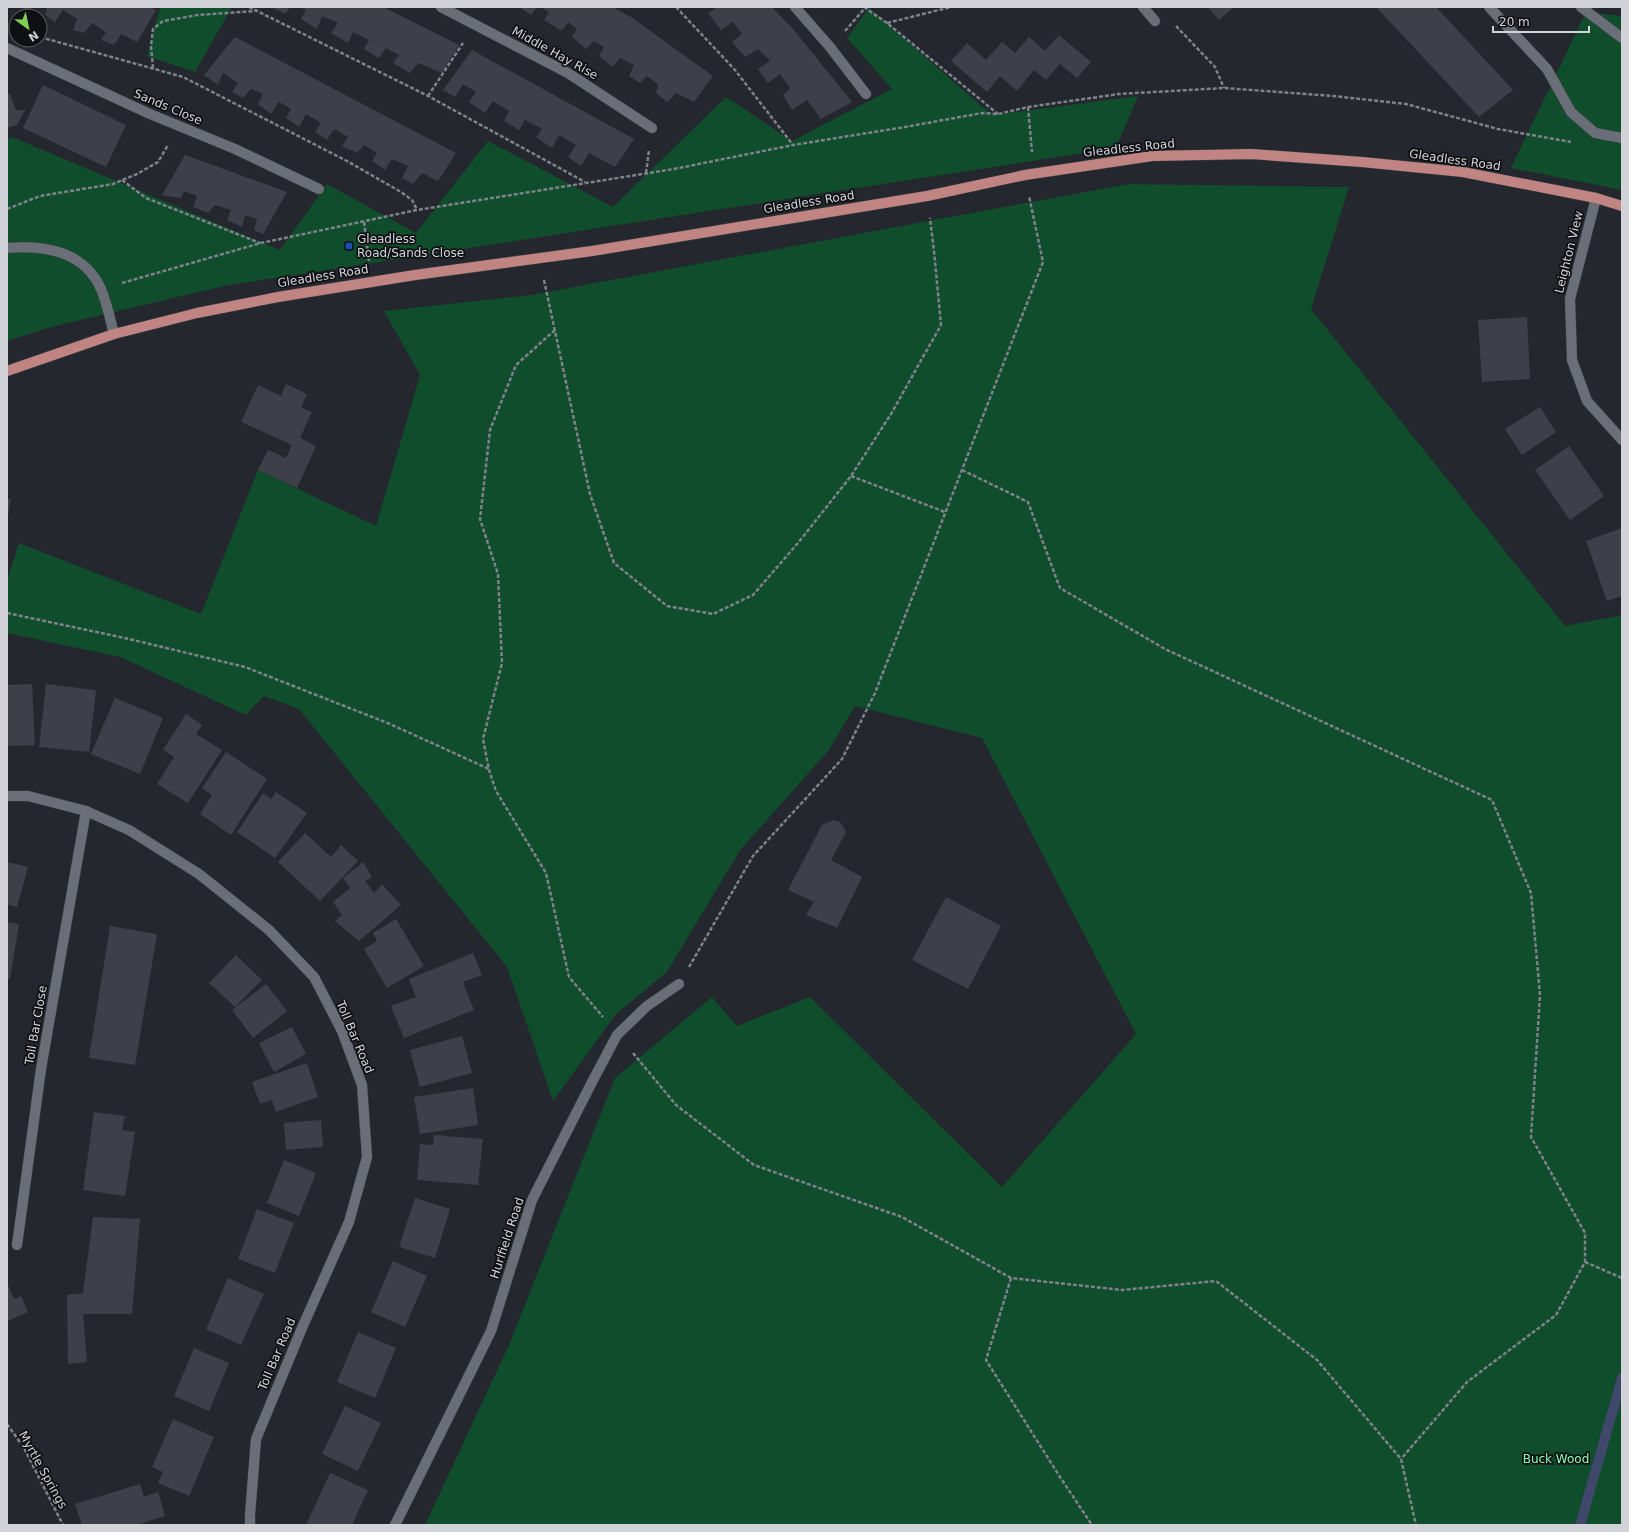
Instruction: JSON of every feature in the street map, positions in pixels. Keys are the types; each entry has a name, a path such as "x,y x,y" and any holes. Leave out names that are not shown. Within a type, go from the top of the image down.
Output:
{"main road":[{"name":"Gleadless Road","path":"7,371 114,334 219,308 278,296 592,251 927,196 1030,174 1152,156 1250,154 1362,162 1463,172 1596,198 1622,206"}],"street":[{"name":"Middle Hay Rise","path":"441,7 568,73 652,128"},
{"path":"795,7 866,94"},
{"path":"1143,7 1156,21"},
{"path":"1489,7 1548,69 1571,112 1595,133 1622,138"},
{"path":"1581,7 1622,38"},
{"name":"Sands Close","path":"7,48 319,189"},
{"name":"Leighton View","path":"1596,198 1570,299 1572,360 1587,401 1622,440"},
{"path":"7,248 42,247 66,254 87,268 101,289 114,334"},
{"name":"Toll Bar Road","path":"7,796 28,796 86,811 129,830 199,874 269,930 314,977 342,1031 362,1085 367,1156 349,1222 302,1328 256,1439 250,1525"},
{"name":"Toll Bar Close","path":"16,1245 41,1069 86,811"},
{"name":"Hurlfield Road","path":"395,1525 491,1331 532,1200 617,1035 647,1006 679,984"}],"path":[{"path":"249,7 428,96 585,183"},
{"path":"676,7 735,70 793,145"},
{"path":"887,23 952,7"},
{"path":"830,48 865,8 887,23 998,114"},
{"path":"153,68 151,46 153,29 163,21 198,15 256,11"},
{"path":"1156,21 1164,13 1215,67 1224,88"},
{"path":"428,96 476,24"},
{"path":"48,38 183,77 347,161 401,192 412,200 417,210"},
{"path":"101,289 261,244 417,210 674,169 793,145 904,128 982,113 998,114 1028,107 1119,94 1224,88 1333,96 1406,104 1498,129 1575,143"},
{"path":"679,984 753,856 842,759 875,693 1043,262 1030,174 1028,107"},
{"path":"7,209 40,196 113,184 137,174 158,162 179,126"},
{"path":"122,180 146,198 261,244"},
{"path":"539,258 590,494 614,563 667,606 713,614 753,595 798,543 851,476 891,414 941,325 927,196"},
{"path":"364,222 372,282"},
{"path":"555,330 516,365 490,430 480,519 498,574 502,663 483,738 489,770 496,791 546,873 569,977 676,1105 754,1165 902,1217 1011,1278 1122,1290 1216,1281 1317,1360 1401,1459 1416,1525"},
{"path":"962,470 1028,502 1060,588 1164,649 1492,800 1531,893 1540,995 1531,1137 1585,1233 1585,1262 1556,1315 1467,1382 1401,1459"},
{"path":"851,476 946,512"},
{"path":"7,613 129,638 245,667 390,724 489,770"},
{"path":"1585,1262 1622,1278"},
{"path":"1011,1278 986,1360 1092,1525"},
{"name":"Myrtle Springs","path":"7,1424 24,1448 63,1525"}],"green space":[{"path":"160,7 232,7 195,72 147,56"},
{"path":"869,8 992,115 1138,96 1116,148 224,286 51,327 7,341 7,140 12,137 280,250 327,184 416,233 488,141 613,207 726,97 792,141 892,89 847,38"},
{"path":"1586,12 1622,16 1622,190 1511,168"},
{"name":"Buck Wood","path":"1129,184 1349,187 1311,309 1565,626 1622,615 1622,1525 425,1525 508,1347 615,1078 712,997 737,1026 810,997 1002,1187 1136,1034 982,738 855,706 829,750 741,849 667,972 616,1014 553,1101 507,967 299,709 264,696 246,715 120,657 7,633 7,580 19,543 201,614 258,470 376,526 420,375 384,311 531,295"}],"building":[{"path":"150,7 156,10 137,42 121,34 114,45 101,40 106,32 92,23 84,33 73,30 77,19 63,10 55,22 48,17 48,8 47,8"},
{"path":"270,7 290,7 286,14"},
{"path":"301,7 383,7 459,45 442,73 418,63 410,73 393,63 399,55 386,48 379,58 364,49 369,40 353,32 348,43 331,33 338,23 322,16 317,29 301,19 306,10"},
{"path":"519,7 537,7 531,15"},
{"path":"540,7 612,7 631,17 713,76 694,102 676,93 667,102 656,93 658,84 647,76 640,83 629,76 634,65 620,58 613,67 599,56 604,47 594,41 586,49 572,37 577,29 568,22 562,31 544,20 549,12"},
{"path":"717,7 772,7 794,30 852,102 821,119 807,100 792,110 783,95 790,88 780,74 768,83 758,69 770,61 758,49 745,57 732,42 742,34 733,22 721,30 708,13"},
{"path":"1208,7 1234,7 1219,20"},
{"path":"1376,7 1436,7 1513,90 1479,117"},
{"path":"1059,35 1091,62 1077,78 1060,64 1046,80 1034,70 1017,91 1000,76 987,92 951,61 967,43 986,60 1002,42 1015,53 1029,37 1045,51"},
{"path":"235,37 456,153 438,181 422,173 413,184 402,178 408,166 392,159 385,170 372,161 377,153 364,145 357,153 342,146 348,137 334,129 327,140 315,132 321,123 306,114 299,127 286,118 291,109 279,102 271,114 258,104 263,94 251,89 243,98 232,92 238,83 223,73 218,85 204,75"},
{"path":"472,50 634,139 615,167 589,153 581,166 568,157 576,145 559,135 552,148 536,137 542,129 525,120 519,130 504,121 509,111 493,101 485,113 469,102 476,92 463,84 455,97 443,90"},
{"path":"43,85 126,125 106,167 23,128"},
{"path":"10,94 16,110 25,110 17,125 7,128 7,95"},
{"path":"185,155 287,192 263,234 254,230 257,219 245,215 242,227 227,220 231,210 215,205 208,213 193,207 197,196 184,191 181,198 162,195"},
{"path":"1527,317 1530,379 1482,382 1478,320"},
{"path":"286,384 307,394 301,407 312,412 300,438 316,446 297,488 258,470 268,450 286,458 292,445 241,422 258,385 281,396"},
{"path":"1540,407 1556,432 1522,455 1505,429"},
{"path":"1569,446 1604,496 1570,520 1535,470"},
{"path":"7,499 11,499 8,515 7,515"},
{"path":"1622,528 1622,596 1607,601 1586,541"},
{"path":"32,684 35,745 7,746 7,685"},
{"path":"46,684 96,690 89,752 39,747"},
{"path":"115,698 163,718 140,774 91,754"},
{"path":"186,714 202,725 196,734 222,750 188,803 157,784 174,757 163,750"},
{"path":"226,752 267,779 231,835 200,814 212,795 202,788"},
{"path":"276,792 307,813 275,858 237,832 263,793 271,799"},
{"path":"834,820 840,822 846,832 831,860 862,877 837,928 806,915 814,902 788,890 822,825"},
{"path":"305,833 331,857 341,845 358,861 320,901 278,862"},
{"path":"7,862 28,867 17,907 7,904"},
{"path":"363,862 372,877 365,881 374,893 382,884 401,905 359,941 335,921 342,915 333,902 350,888 343,878"},
{"path":"946,897 1001,926 968,989 912,960"},
{"path":"396,919 424,966 387,988 364,949 377,941 373,933"},
{"path":"7,922 19,924 10,979 7,979"},
{"path":"110,926 157,934 135,1065 89,1058"},
{"path":"473,953 482,975 463,982 474,1010 404,1038 391,1006 416,997 409,979"},
{"path":"236,955 262,980 235,1007 209,983"},
{"path":"266,984 287,1011 253,1038 232,1010"},
{"path":"292,1027 306,1054 274,1072 259,1043"},
{"path":"462,1036 472,1073 420,1087 410,1050"},
{"path":"307,1063 318,1097 276,1112 272,1100 260,1104 252,1082"},
{"path":"473,1088 478,1125 420,1134 414,1097"},
{"path":"94,1112 125,1116 122,1130 135,1132 125,1196 83,1190"},
{"path":"321,1120 323,1147 286,1150 284,1123"},
{"path":"434,1135 483,1139 478,1185 417,1180 420,1144 433,1145"},
{"path":"284,1160 316,1173 299,1216 267,1203"},
{"path":"415,1198 450,1209 435,1258 399,1247"},
{"path":"257,1209 294,1223 275,1273 238,1259"},
{"path":"93,1217 140,1219 132,1314 83,1314 87,1362 68,1364 67,1295 83,1293"},
{"path":"393,1261 427,1276 405,1327 371,1312"},
{"path":"228,1278 264,1294 241,1345 206,1329"},
{"path":"8,1285 14,1299 21,1296 28,1312 7,1321 7,1286"},
{"path":"358,1332 396,1348 375,1398 337,1382"},
{"path":"194,1348 229,1363 209,1411 174,1396"},
{"path":"345,1406 381,1423 358,1471 322,1454"},
{"path":"173,1419 214,1437 189,1496 158,1483 163,1472 152,1467"},
{"path":"330,1473 368,1490 352,1525 306,1525"},
{"path":"140,1484 144,1497 158,1492 165,1516 136,1525 82,1525 75,1504"}],"waterway":[{"path":"1580,1525 1622,1378"}],"place":[{"name":"Gleadless Road/Sands Close","path":"349,246"}]}
